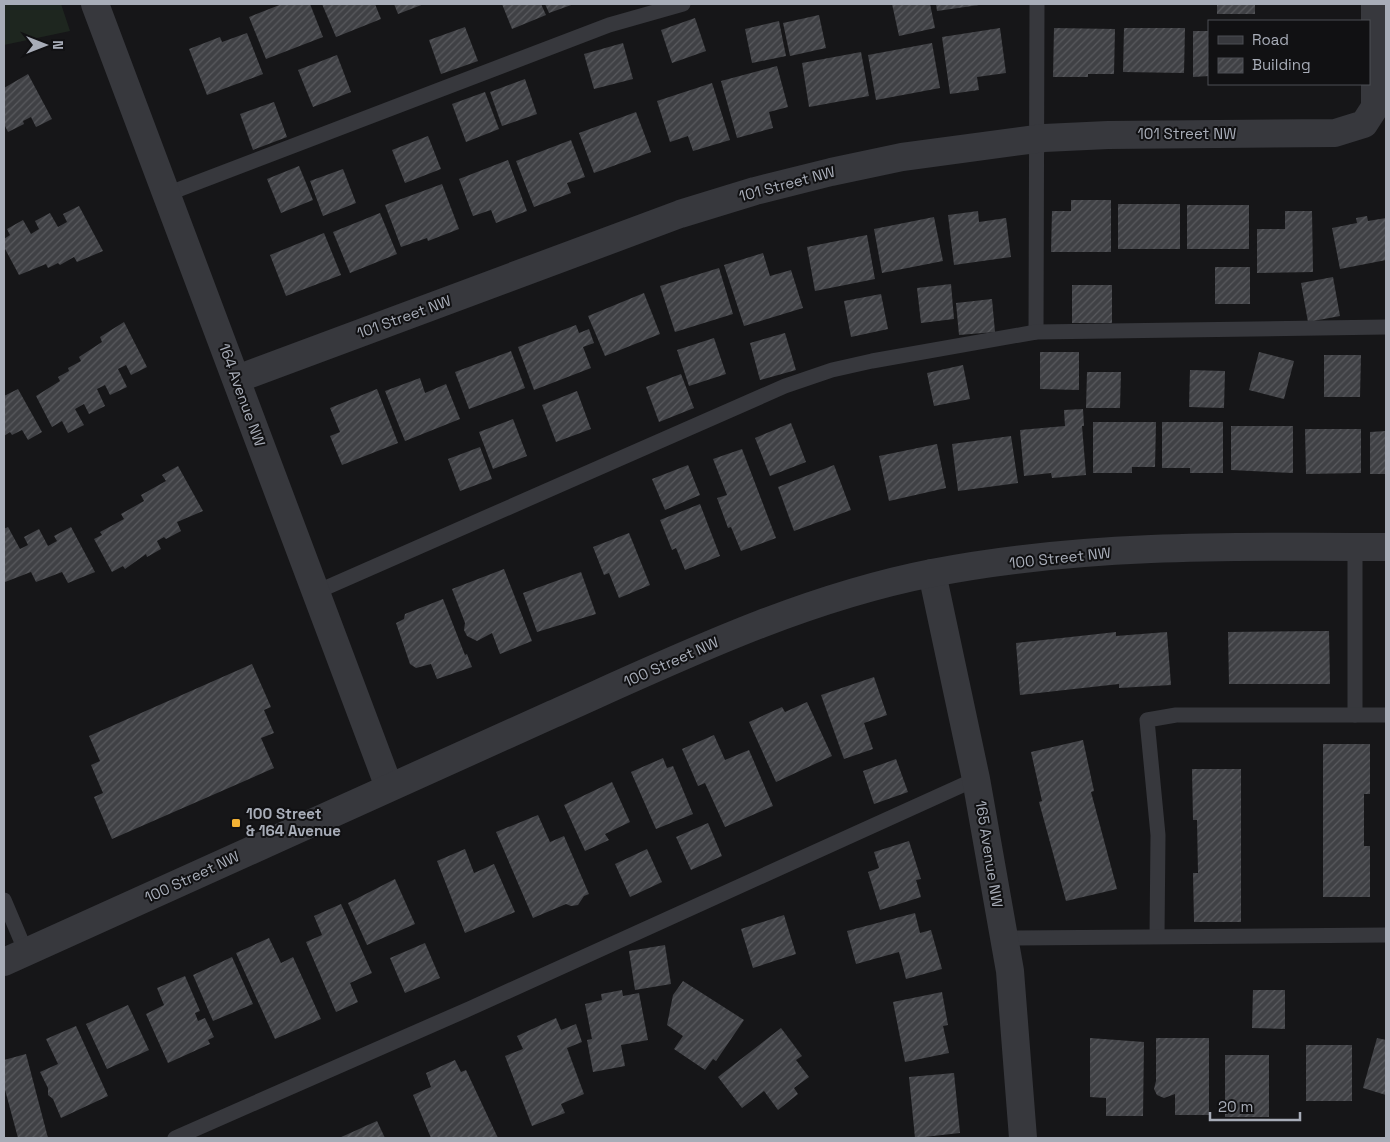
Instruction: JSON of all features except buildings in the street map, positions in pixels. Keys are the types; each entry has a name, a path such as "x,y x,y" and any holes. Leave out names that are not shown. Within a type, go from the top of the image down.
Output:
{"street":[{"name":"164 Avenue NW","path":"96,4 237,379 314,593 389,787"},
{"name":"101 Street NW","path":"237,379 680,214 755,191 902,157 1036,139 1108,135 1335,133 1364,124 1375,106 1375,4"},
{"name":"100 Street NW","path":"15,957 389,787 704,647 793,611 858,590 932,573 1096,553 1159,550 1386,547"},
{"name":"165 Avenue NW","path":"932,573 976,779 1002,938 1010,971 1023,1138"}],"lane":[{"path":"167,194 610,25 683,4"},
{"path":"1036,332 1037,4"},
{"path":"314,593 785,386 832,370 872,361 1036,332 1386,327"},
{"path":"1355,547 1355,715"},
{"path":"1157,936 1158,835 1147,720 1176,715 1386,715"},
{"path":"175,1138 471,1008 976,779"},
{"path":"4,900 15,957"},
{"path":"1002,938 1386,935"}],"shaded area":[{"path":"4,4 61,4 70,31 4,45"}],"place":[{"name":"100 Street & 164 Avenue","path":"236,823"}]}
